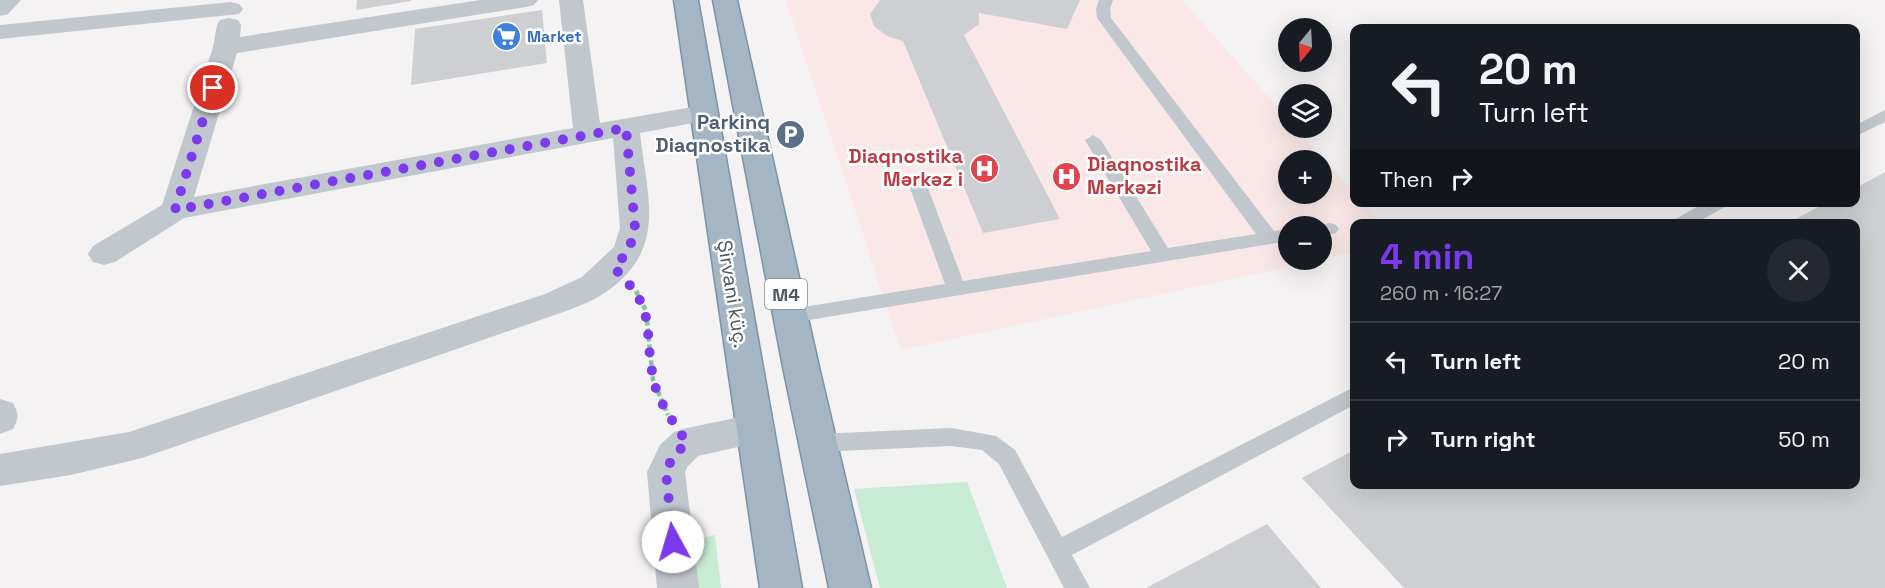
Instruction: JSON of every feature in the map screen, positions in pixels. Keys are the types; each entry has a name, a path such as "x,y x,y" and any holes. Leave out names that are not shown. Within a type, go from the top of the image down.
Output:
{"highway":[{"name":"Şirvani küç.","path":"686,0 781,588"},
{"name":"M4","path":"725,0 850,588"}],"street":[{"path":"0,9 9,0"},
{"path":"226,47 526,0"},
{"path":"571,0 588,134"},
{"path":"0,32 233,4 226,47 175,210"},
{"path":"104,254 175,210 704,113"},
{"path":"0,470 129,447 557,302 594,285 614,268 629,250 635,228 626,128"},
{"path":"0,413 0,419"},
{"path":"678,588 666,472 673,456 687,443 755,429"}],"lane":[{"path":"1106,0 1103,9 1104,18 1269,238"},
{"path":"1860,129 1885,115"},
{"path":"1093,140 1163,256"},
{"path":"916,180 956,289"},
{"path":"1689,219 1711,207"},
{"path":"791,316 1278,237"},
{"path":"1058,551 1350,397"},
{"path":"818,442 951,436 988,442 1007,457 1077,588"}],"path":[{"path":"614,268 633,286 646,311 653,380 668,415 687,443"}],"shaded area":[{"name":"Diaqnostika Mərkəzi","path":"786,0 1182,0 1278,108 1278,138 1305,138 1316,150 1278,150 1278,204 1332,204 1332,168 1350,188 1350,207 1368,207 1379,219 1350,219 1350,253 1332,257 1332,216 1278,216 1278,269 901,350"}],"green space":[{"path":"967,482 1007,588 880,588 854,489"},
{"path":"715,535 721,588 688,588 684,542"}],"building":[{"path":"357,0 411,0 411,1 356,10"},
{"path":"880,0 1080,0 1067,29 979,13 979,24 964,35 1060,219 983,233 903,41 887,36 874,26 870,14"},
{"path":"542,10 547,63 411,85 415,29"},
{"path":"1885,172 1885,588 1404,588 1302,478 1350,452 1350,489 1860,489 1860,219 1796,219 1818,207 1860,207 1860,186"},
{"path":"1267,524 1321,588 1146,588"}],"place":[{"name":"Market","path":"506,36"},
{"name":"Parkinq Diaqnostika","path":"791,134"},
{"name":"Diaqnostika Mərkəz i","path":"984,168"},
{"name":"Diaqnostika Mərkəzi","path":"1066,176"}],"route":[{"path":"213,88 175,210 626,128 635,228 629,250 614,268 633,286 646,311 653,380 668,415 687,443 673,456 666,472 673,542"}]}
